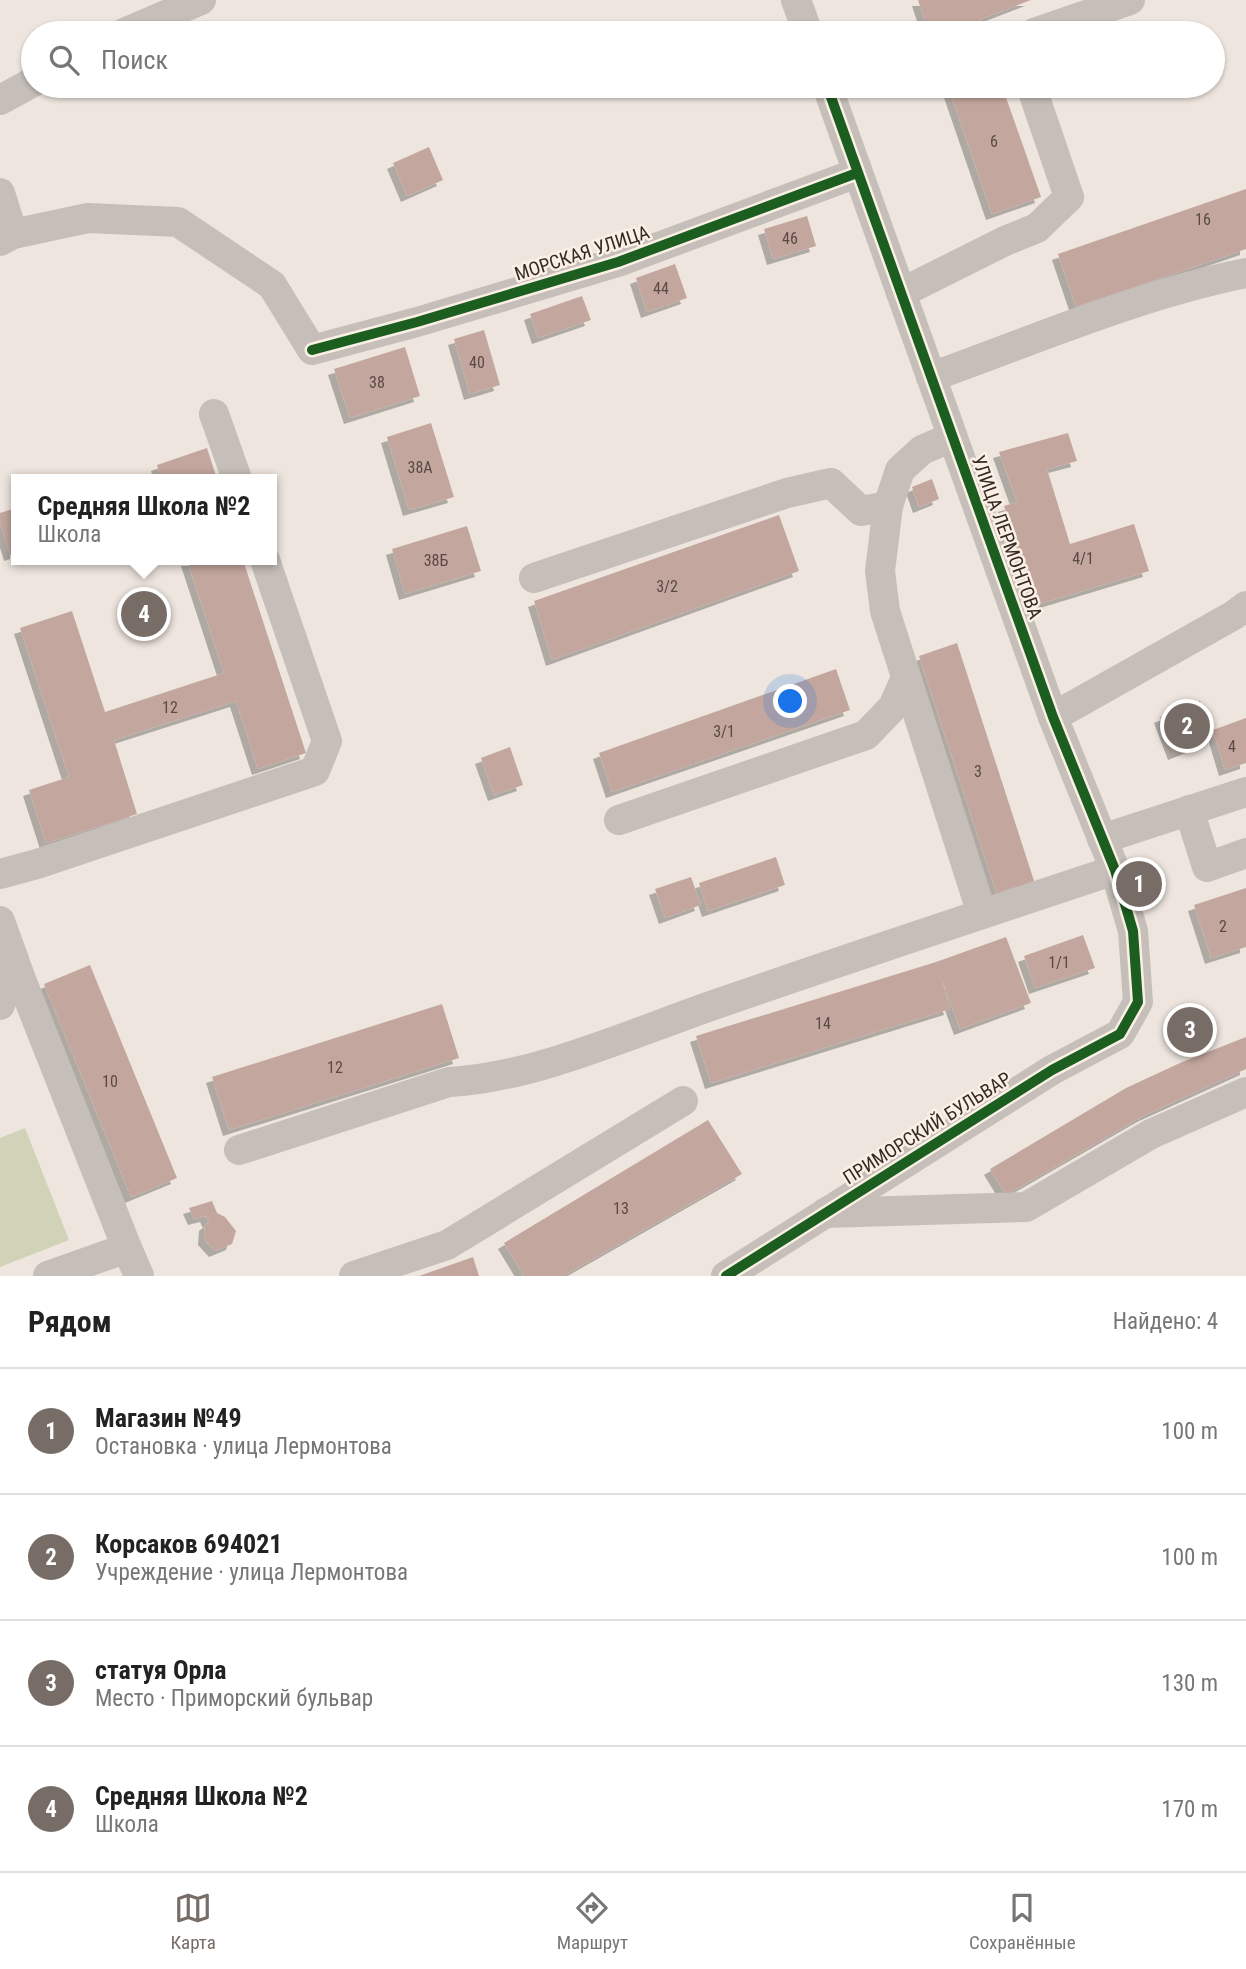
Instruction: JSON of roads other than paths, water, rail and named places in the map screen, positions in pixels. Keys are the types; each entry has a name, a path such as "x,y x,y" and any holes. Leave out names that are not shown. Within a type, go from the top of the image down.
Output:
{"street":[{"path":"152,21 201,0"},
{"path":"796,0 804,21"},
{"path":"1069,21 1130,0"},
{"path":"0,100 21,89"},
{"name":"УЛИЦА ЛЕРМОНТОВА","path":"831,98 1053,717 1115,870 1133,931 1138,1002"},
{"path":"901,293 1004,241 1037,228 1069,197 1035,98"},
{"name":"МОРСКАЯ УЛИЦА","path":"7,237 88,218 178,222 272,285 312,350 417,322 618,262 857,173"},
{"path":"0,193 7,237"},
{"path":"930,377 1132,305 1202,282 1246,273"},
{"path":"214,414 235,474"},
{"path":"952,437 922,450 900,470 888,506 880,570 885,611 982,914"},
{"path":"534,579 787,493 831,483 861,511 888,506"},
{"path":"0,874 315,771 327,741 267,565"},
{"path":"1053,717 1246,606"},
{"path":"619,820 866,735 894,707 906,678"},
{"path":"1102,839 1246,792"},
{"path":"1189,810 1207,867 1246,853"},
{"path":"239,1150 449,1082 505,1075 580,1052 1115,870"},
{"path":"0,921 7,964 139,1276"},
{"path":"0,1005 7,964"},
{"name":"ПРИМОРСКИЙ БУЛЬВАР","path":"726,1276 1052,1070 1120,1034 1138,1002"},
{"path":"825,1213 1026,1207 1151,1134 1246,1092"},
{"path":"354,1276 447,1245 683,1101"},
{"path":"48,1276 127,1248"}],"place":[{"name":"Средняя Школа №2","path":"144,614"},
{"name":"Корсаков 694021","path":"1187,726"},
{"name":"Магазин №49","path":"1139,884"},
{"name":"статуя Орла","path":"1190,1030"}]}
